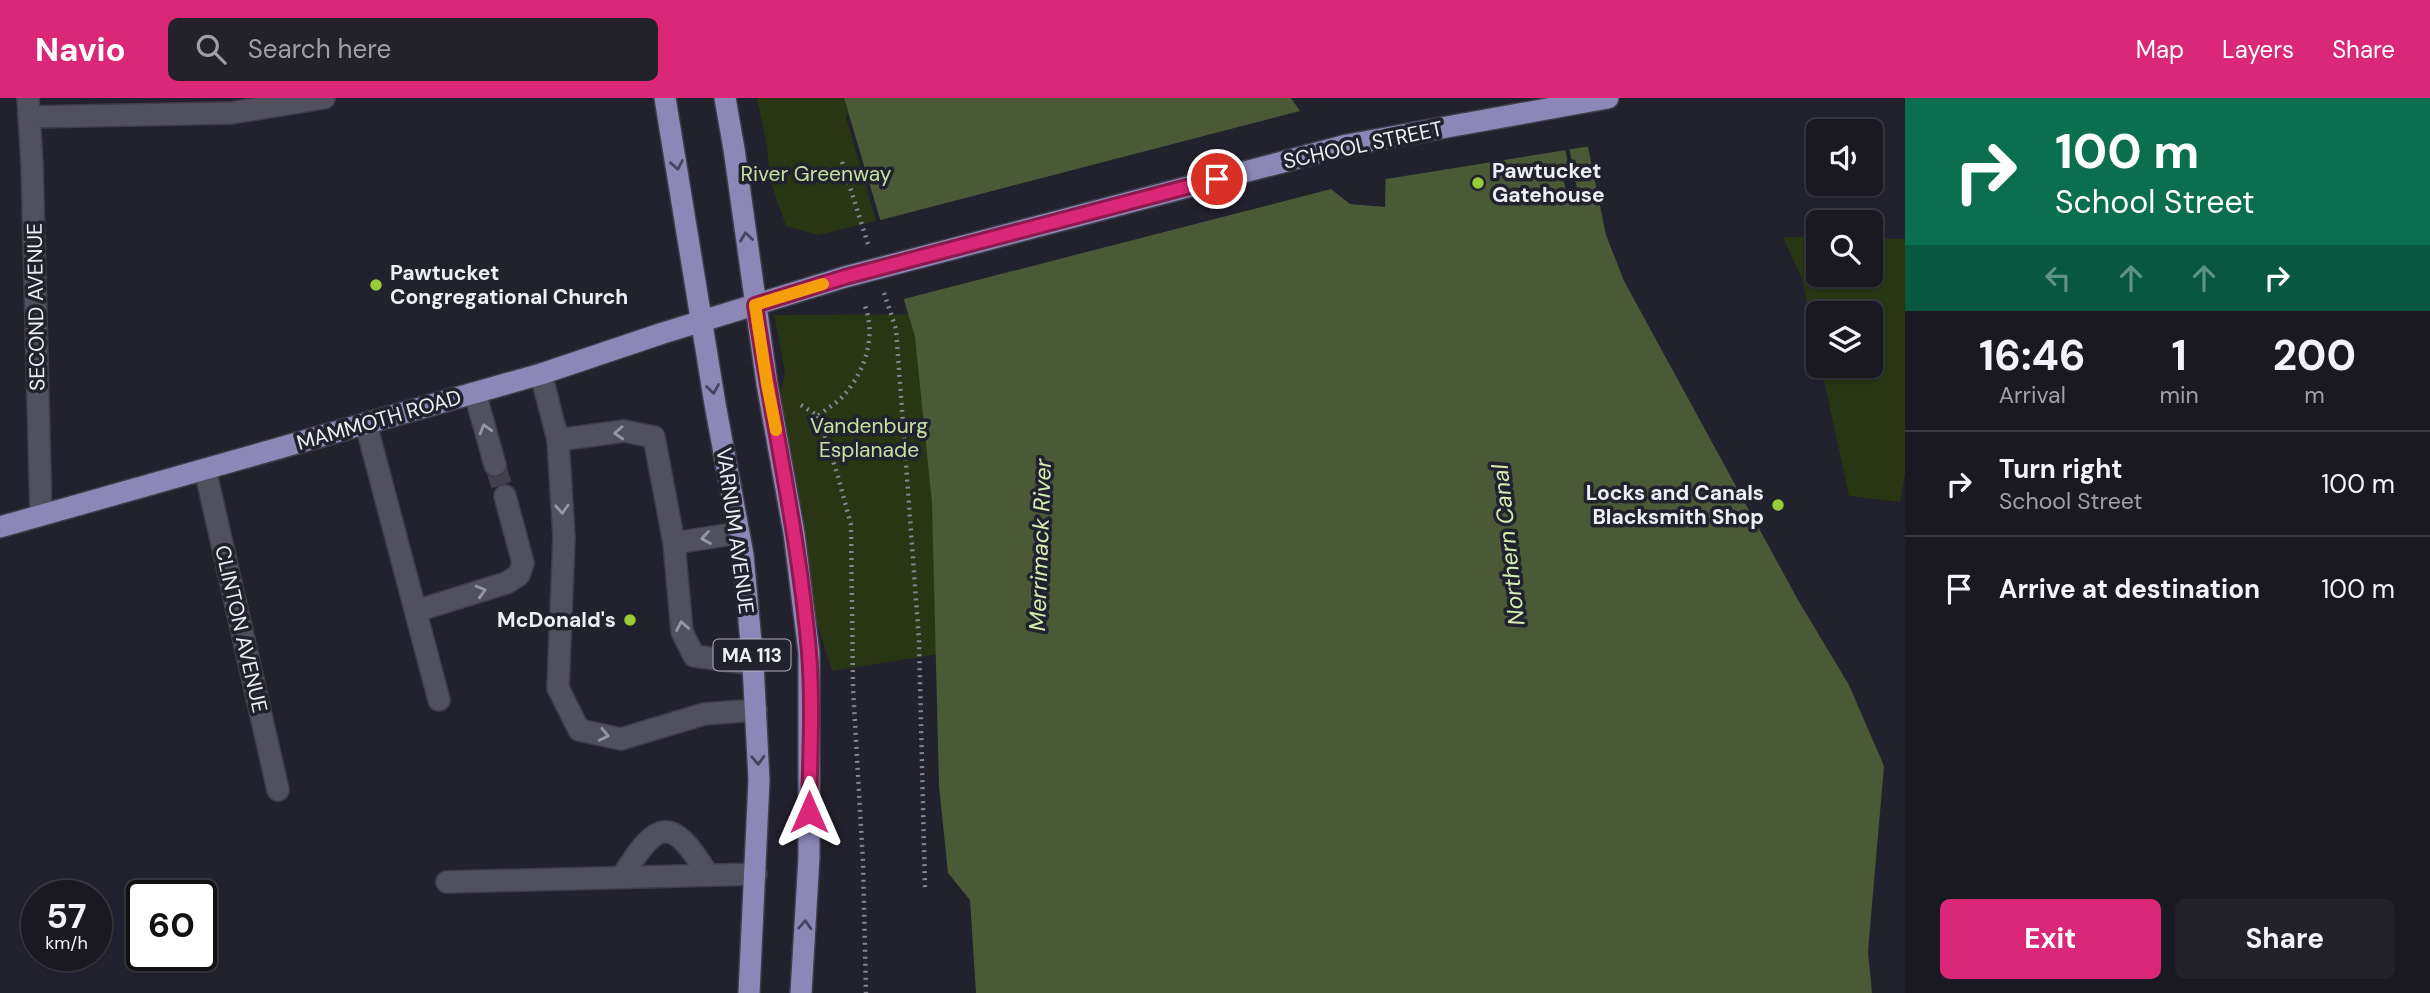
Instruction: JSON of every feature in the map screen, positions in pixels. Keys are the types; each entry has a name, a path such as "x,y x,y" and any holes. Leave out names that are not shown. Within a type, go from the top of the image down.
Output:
{"main road":[{"name":"MA 113","path":"665,98 702,321"},
{"name":"MA 113","path":"724,98 734,149 767,384 793,521 809,653 809,857 801,993"},
{"name":"SCHOOL STREET","path":"755,305 845,277 1347,145 1608,98"},
{"name":"MAMMOTH ROAD","path":"0,527 541,374 755,305"},
{"name":"VARNUM AVENUE","path":"702,321 739,533 753,664 759,780 749,993"}],"street":[{"path":"29,108 231,113 324,98"},
{"name":"SECOND AVENUE","path":"29,108 41,516"},
{"path":"541,374 558,440 564,537 558,688 579,730 621,738 704,714 756,710"},
{"path":"475,393 495,465"},
{"path":"366,424 439,700"},
{"path":"558,440 624,431 654,436 674,543 682,632 694,656 753,664"},
{"name":"CLINTON AVENUE","path":"205,469 278,790"},
{"path":"416,611 506,583 519,575 523,563 505,496"},
{"path":"674,543 739,533"},
{"path":"622,877 640,848 650,837 663,831 670,832 692,847 708,875"},
{"path":"447,882 756,874"}],"path":[{"path":"842,162 872,254"},
{"path":"880,281 896,329 919,640 925,888"},
{"path":"818,416 844,395 861,370 870,342 870,320 865,306"},
{"path":"801,405 818,416 851,526 853,688 863,862 866,993"}],"green space":[{"name":"River Greenway","path":"757,98 844,98 848,113 846,117 876,221 818,235 786,226 770,180 767,146"},
{"path":"1783,237 1806,237 1806,287 1883,287 1883,238 1905,239 1905,474 1900,502 1849,496 1824,378 1883,378 1883,301 1807,301 1802,279"},
{"name":"Vandenburg Esplanade","path":"940,314 996,645 832,671 817,623 811,586 772,438 785,372 774,315"}],"water":[{"path":"844,98 1291,98 1300,111 1327,186 1350,204 1385,207 1387,98 1555,98 1569,168 1561,170 1569,203 1579,200 1560,98 1578,98 1606,235 1624,281 1798,600 1849,685 1884,766 1868,951 1872,993 976,993 970,900 948,873 939,786 932,503 915,337"}],"pier":[{"path":"1384,98 1582,98 1591,146 1380,180"},
{"path":"1304,110 1329,184 1335,188 900,300 877,221"}],"tunnel":[{"path":"495,465 505,496"}],"slow traffic":[{"path":"776,430 755,305 823,284"}],"place":[{"name":"Pawtucket Gatehouse","path":"1478,183"},
{"name":"Pawtucket Congregational Church","path":"376,285"},
{"name":"Locks and Canals Blacksmith Shop","path":"1778,505"},
{"name":"McDonald's","path":"630,620"}],"route":[{"path":"809,812 809,653 794,533 755,305 845,277 1217,179"}],"water label":[{"name":"Merrimack River","path":"1040,545"},
{"name":"Northern Canal","path":"1508,545"}]}
